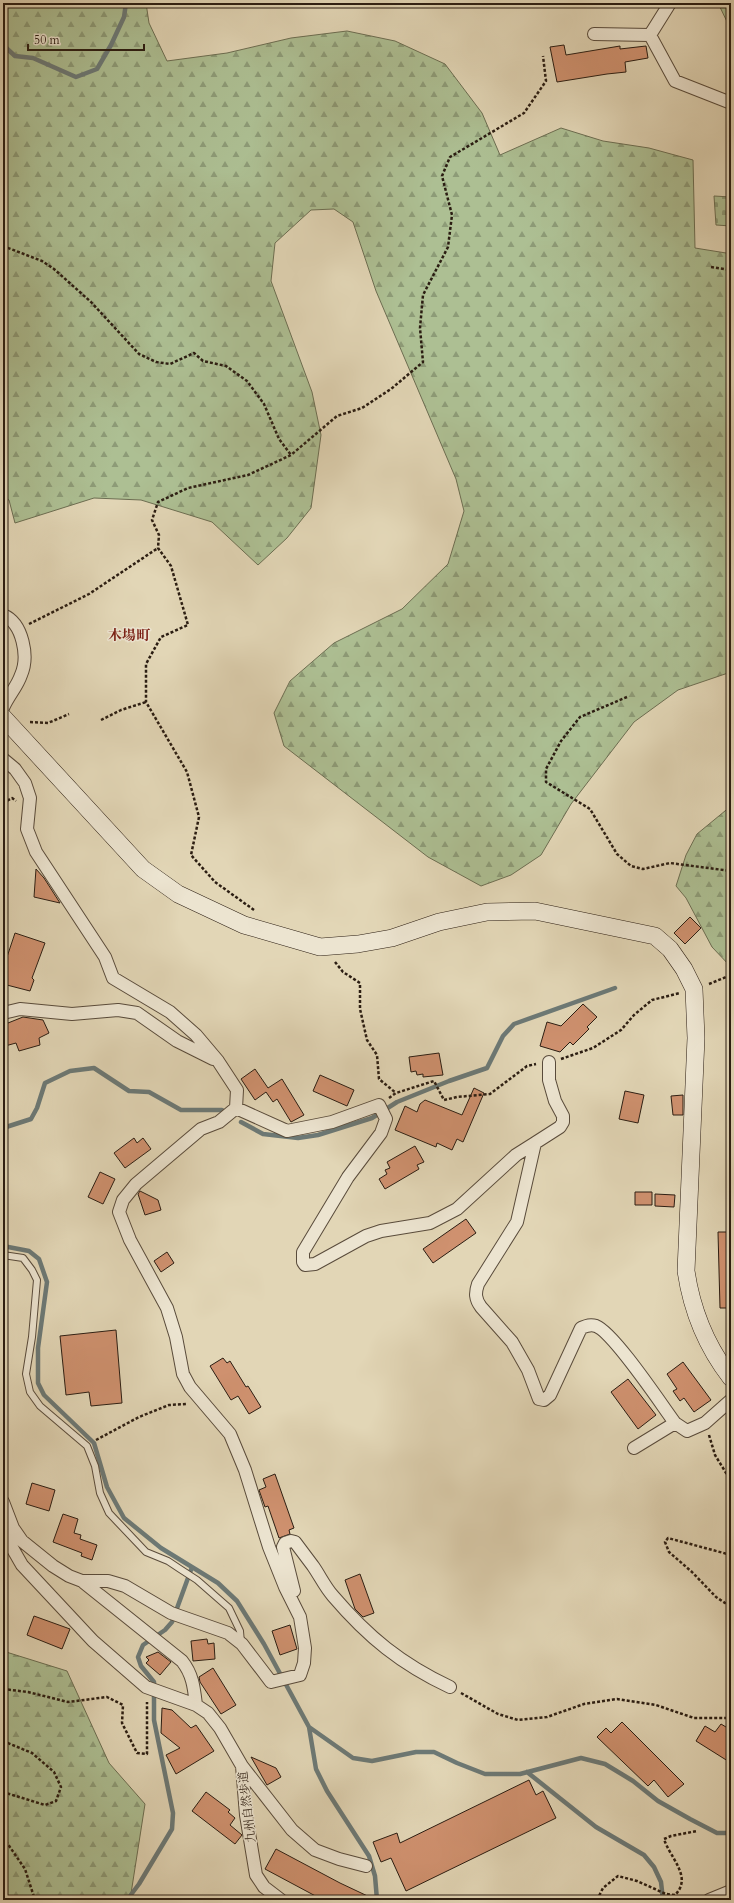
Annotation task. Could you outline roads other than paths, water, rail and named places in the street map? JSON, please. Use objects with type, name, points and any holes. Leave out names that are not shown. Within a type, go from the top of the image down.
[{"type":"street","points":[[650,34],[670,3]]},
{"type":"street","points":[[594,34],[650,34]]},
{"type":"street","points":[[650,34],[675,81],[731,103]]},
{"type":"street","points":[[3,615],[9,617],[18,630],[23,644],[24,658],[21,675],[8,696],[3,708]]},
{"type":"street","points":[[3,717],[144,869],[178,894],[244,925],[320,947],[358,944],[392,938],[439,922],[487,912],[535,911],[655,936],[670,949],[684,969],[694,990],[696,1038],[686,1271],[697,1319],[709,1347],[731,1378]]},
{"type":"street","points":[[3,758],[15,769],[25,783],[30,798],[27,830],[36,852],[105,957],[113,978],[170,1012],[196,1035],[218,1061],[237,1090],[236,1108],[219,1122],[201,1129],[136,1184],[123,1200],[119,1212],[133,1246],[167,1308],[176,1337],[183,1374],[190,1387],[230,1434],[245,1470],[272,1553],[285,1587],[300,1617]]},
{"type":"street","points":[[3,1013],[20,1010],[72,1014],[118,1010],[137,1013],[177,1041],[218,1061]]},
{"type":"street","points":[[236,1108],[287,1131],[332,1122],[379,1106],[386,1119],[381,1132],[348,1178],[303,1252],[303,1262],[305,1265],[315,1264],[350,1244],[381,1231],[430,1223],[446,1215],[463,1204],[516,1155],[560,1127],[563,1122],[561,1110],[555,1101],[550,1085],[549,1062]]},
{"type":"street","points":[[535,1143],[518,1222],[478,1284],[476,1292],[477,1301],[512,1342],[528,1370],[539,1399],[544,1400],[550,1395],[581,1328],[592,1325],[602,1331],[620,1349],[675,1424],[687,1431],[705,1423],[731,1400]]},
{"type":"street","points":[[634,1448],[675,1424]]},
{"type":"street","points":[[3,1502],[13,1528],[22,1541],[53,1566],[69,1576],[82,1581],[182,1661],[189,1671],[196,1705]]},
{"type":"street","name":"九州自然歩道","points":[[3,1532],[22,1565],[93,1641],[147,1687],[196,1705],[208,1713],[220,1728],[242,1766],[246,1815],[256,1875],[264,1887],[281,1900]]},
{"type":"street","points":[[82,1581],[108,1581],[125,1586],[171,1613],[228,1633],[242,1644],[271,1682],[300,1675],[304,1663],[304,1648],[300,1617],[283,1547],[285,1543],[291,1541],[294,1542],[313,1566],[332,1595],[361,1626],[395,1657],[421,1674],[450,1687]]},
{"type":"street","points":[[242,1766],[292,1830],[315,1850],[339,1859],[366,1866]]},
{"type":"street","points":[[709,1900],[731,1891]]},
{"type":"lane","points":[[3,1255],[23,1258],[37,1280],[32,1337],[26,1374],[30,1392],[40,1406],[87,1446],[95,1466],[100,1493],[109,1513],[146,1552],[168,1561],[197,1580],[229,1608],[240,1632],[242,1644]]},
{"type":"waterway","points":[[3,45],[15,56],[33,58],[76,77],[97,69],[111,45],[124,17],[126,3]]},
{"type":"waterway","points":[[241,1122],[263,1134],[298,1138],[318,1135],[372,1118],[397,1102],[449,1081],[487,1068],[503,1036],[514,1024],[615,988]]},
{"type":"waterway","points":[[3,1128],[31,1119],[37,1108],[45,1083],[70,1071],[94,1068],[129,1091],[149,1092],[181,1110],[222,1110]]},
{"type":"waterway","points":[[3,1246],[29,1251],[39,1259],[47,1282],[38,1348],[38,1383],[44,1395],[94,1443],[107,1487],[124,1518],[161,1548],[218,1583],[237,1601],[264,1644],[309,1727],[353,1758],[372,1761],[416,1752],[434,1752],[485,1774],[520,1774],[581,1758],[605,1764],[633,1781],[658,1801],[690,1819],[717,1833],[731,1833]]},
{"type":"waterway","points":[[127,1900],[139,1884],[172,1829],[173,1813],[154,1720],[154,1682],[141,1666],[138,1657],[143,1645],[165,1630],[172,1622],[192,1567]]},
{"type":"waterway","points":[[309,1727],[316,1769],[327,1791],[369,1856],[375,1876],[377,1900]]},
{"type":"waterway","points":[[527,1772],[596,1827],[644,1855],[654,1867],[661,1882],[663,1900]]},
{"type":"district","name":"木場町","points":[[129,635]]}]
